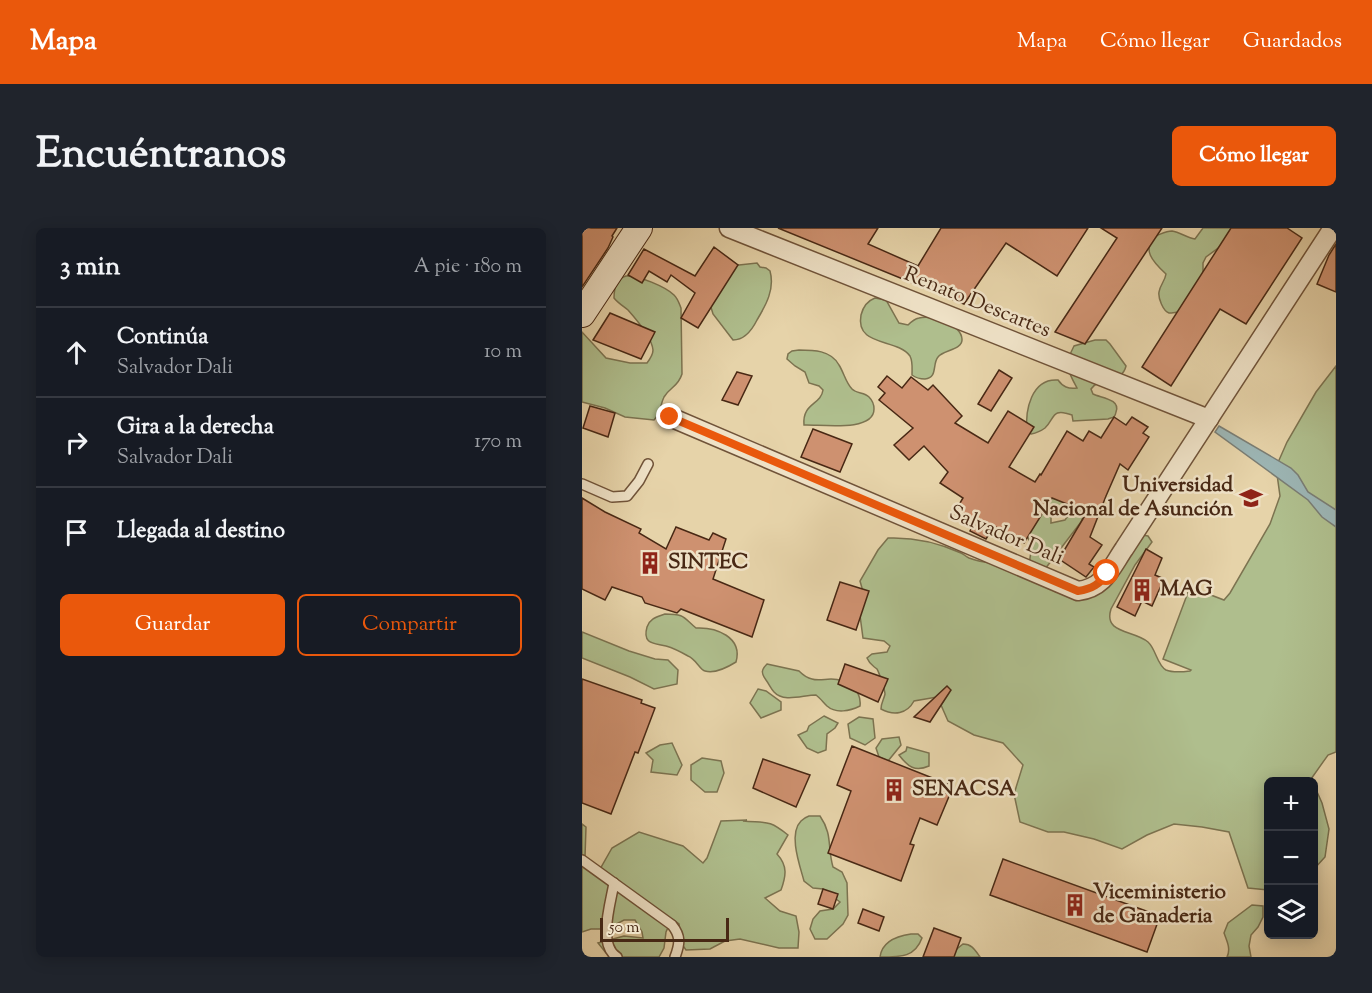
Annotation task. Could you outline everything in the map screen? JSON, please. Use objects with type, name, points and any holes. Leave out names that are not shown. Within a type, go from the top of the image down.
[{"type":"main road","points":[[582,314],[639,228]]},
{"type":"street","name":"Renato Descartes","points":[[729,228],[1209,419]]},
{"type":"street","name":"Salvador Dali","points":[[670,417],[1078,591],[1090,590],[1102,581],[1333,228]]},
{"type":"lane","points":[[582,484],[612,497],[627,496],[639,481],[648,464]]},
{"type":"lane","points":[[582,860],[672,925],[679,938],[675,957]]},
{"type":"lane","points":[[614,883],[606,927],[609,948],[617,957]]},
{"type":"green space","points":[[1203,228],[1235,228],[1225,243],[1206,257],[1203,263],[1203,280],[1179,312],[1169,313],[1160,301],[1160,290],[1166,274],[1150,255],[1152,240],[1170,231],[1195,239]]},
{"type":"green space","points":[[757,263],[760,267],[770,271],[769,297],[750,331],[745,336],[733,340],[713,314],[710,304],[730,266]]},
{"type":"green space","points":[[626,276],[644,279],[665,289],[675,297],[681,308],[682,374],[664,397],[654,420],[625,417],[605,408],[582,402],[582,332],[606,358],[630,363],[647,363],[652,354],[652,345],[643,329],[628,310],[614,298],[616,284]]},
{"type":"green space","points":[[875,298],[886,300],[899,323],[908,325],[924,317],[938,319],[951,325],[960,334],[961,343],[938,357],[932,376],[925,379],[915,377],[912,375],[911,358],[904,350],[878,341],[864,332],[861,315],[864,307]]},
{"type":"green space","points":[[1095,340],[1106,340],[1126,366],[1120,375],[1100,382],[1091,389],[1093,394],[1116,404],[1114,417],[1073,421],[1072,415],[1060,412],[1054,415],[1045,428],[1031,434],[1027,431],[1027,414],[1036,390],[1041,384],[1058,380],[1066,387],[1077,388],[1068,367],[1069,358],[1074,346]]},
{"type":"green space","points":[[792,351],[821,352],[836,360],[852,389],[867,395],[871,400],[874,409],[872,417],[844,426],[804,425],[806,412],[819,399],[823,390],[809,383],[805,372],[787,359],[788,354]]},
{"type":"green space","points":[[1336,366],[1336,752],[1328,755],[1312,777],[1264,777],[1264,890],[1248,888],[1229,832],[1174,824],[1122,849],[1064,832],[1048,832],[1020,822],[1014,794],[1023,765],[1003,743],[974,735],[948,721],[941,705],[944,700],[937,697],[914,701],[908,709],[900,712],[891,713],[881,709],[884,689],[877,669],[870,664],[867,658],[872,654],[887,652],[890,646],[884,641],[863,638],[859,608],[864,595],[860,581],[878,550],[888,538],[907,538],[934,543],[984,562],[1029,565],[1031,551],[1025,530],[1030,501],[1065,496],[1068,502],[1064,508],[1051,516],[1051,523],[1065,520],[1078,504],[1083,509],[1084,515],[1045,569],[1049,588],[1056,592],[1088,595],[1097,573],[1097,566],[1142,535],[1148,536],[1152,542],[1135,565],[1111,609],[1111,623],[1148,642],[1166,670],[1190,671],[1163,659],[1190,587],[1224,600],[1230,593],[1270,524],[1280,496],[1276,467],[1287,442],[1316,392]]},
{"type":"green space","points":[[665,614],[680,616],[696,628],[712,629],[726,635],[736,646],[736,662],[717,671],[709,672],[701,669],[693,659],[683,653],[650,642],[646,637],[648,624],[654,618]]},
{"type":"green space","points":[[582,632],[629,651],[655,659],[668,660],[678,670],[677,684],[654,689],[582,658]]},
{"type":"green space","points":[[767,664],[799,671],[814,680],[831,679],[848,683],[859,695],[860,706],[839,711],[831,709],[816,695],[788,698],[778,695],[763,675],[762,672]]},
{"type":"green space","points":[[758,689],[766,691],[781,702],[781,710],[761,718],[750,703]]},
{"type":"green space","points":[[824,716],[838,723],[827,734],[826,750],[818,753],[807,748],[798,735],[807,731],[809,726]]},
{"type":"green space","points":[[859,717],[873,719],[875,738],[865,745],[850,738],[848,724]]},
{"type":"green space","points":[[899,737],[901,745],[888,761],[879,757],[876,748],[882,739]]},
{"type":"green space","points":[[672,743],[682,765],[677,775],[651,772],[653,760],[646,753],[660,745]]},
{"type":"green space","points":[[907,747],[929,753],[929,766],[916,768],[906,763],[899,755],[906,751]]},
{"type":"green space","points":[[702,758],[721,761],[724,773],[717,792],[705,792],[691,780],[691,765]]},
{"type":"green space","points":[[1318,794],[1329,829],[1325,857],[1318,865]]},
{"type":"green space","points":[[809,816],[820,816],[824,823],[833,867],[842,872],[847,883],[848,915],[843,924],[827,939],[815,939],[810,929],[813,919],[820,911],[833,909],[840,902],[823,889],[813,888],[804,881],[796,850],[795,834],[801,821]]},
{"type":"green space","points":[[747,820],[743,821],[771,824],[788,835],[777,854],[785,871],[781,890],[765,898],[780,911],[796,916],[799,932],[798,948],[779,948],[740,939],[725,941],[710,949],[686,950],[681,943],[679,924],[672,919],[666,932],[664,948],[659,957],[613,957],[606,953],[598,943],[624,936],[643,938],[635,920],[624,920],[607,929],[591,929],[582,932],[582,824],[586,827],[585,857],[600,869],[612,848],[639,832],[683,846],[703,863],[721,821]]},
{"type":"green space","points":[[1252,905],[1263,906],[1263,917],[1251,935],[1249,946],[1251,957],[1227,957],[1229,948],[1224,933],[1228,923]]},
{"type":"green space","points":[[911,934],[918,934],[922,938],[916,949],[907,955],[880,957],[887,943]]},
{"type":"green space","points":[[963,944],[971,946],[980,957],[947,957]]},
{"type":"water","points":[[1219,426],[1291,468],[1308,492],[1336,510],[1336,527],[1322,517],[1308,500],[1215,432]]},
{"type":"building","points":[[582,228],[617,228],[608,248],[582,287]]},
{"type":"building","points":[[778,228],[878,228],[868,244],[918,266],[941,228],[1088,228],[1057,276],[1006,243],[964,304]]},
{"type":"building","points":[[1101,228],[1162,228],[1085,344],[1055,332],[1117,238]]},
{"type":"building","points":[[1231,228],[1287,228],[1302,238],[1246,324],[1220,309],[1171,386],[1142,367]]},
{"type":"building","points":[[1336,244],[1336,292],[1317,284]]},
{"type":"building","points":[[714,247],[738,265],[698,328],[681,318],[695,293],[671,275],[667,282],[649,271],[642,283],[628,275],[644,249],[695,276]]},
{"type":"building","points":[[610,313],[655,332],[641,359],[593,340]]},
{"type":"building","points":[[999,370],[1012,378],[991,411],[978,404]]},
{"type":"building","points":[[737,372],[752,376],[738,405],[722,400]]},
{"type":"building","points":[[887,376],[902,388],[911,377],[928,390],[933,385],[962,416],[955,423],[988,443],[1008,411],[1034,427],[1009,467],[1035,482],[1067,431],[1083,441],[1089,431],[1101,438],[1114,417],[1126,425],[1132,417],[1148,427],[1143,433],[1149,437],[1128,470],[1120,464],[1106,496],[1090,537],[1102,545],[1089,564],[1094,567],[1086,577],[1059,559],[1087,512],[1052,498],[1024,543],[994,526],[986,539],[970,531],[973,525],[954,513],[963,498],[940,483],[948,472],[924,446],[909,460],[894,445],[913,428],[879,400],[885,393],[878,387]]},
{"type":"building","points":[[590,406],[615,413],[608,437],[583,428]]},
{"type":"building","points":[[813,429],[852,444],[840,472],[801,457]]},
{"type":"building","name":"SINTEC","points":[[582,498],[641,529],[639,533],[666,549],[676,527],[709,540],[713,533],[726,539],[713,579],[764,600],[752,637],[681,609],[677,613],[645,603],[642,597],[612,587],[605,600],[582,589]]},
{"type":"building","name":"MAG","points":[[1146,549],[1162,558],[1155,575],[1164,579],[1152,606],[1142,601],[1135,616],[1117,607]]},
{"type":"building","points":[[840,582],[869,591],[856,630],[827,620]]},
{"type":"building","points":[[845,664],[888,679],[878,702],[838,684]]},
{"type":"building","points":[[582,679],[642,700],[641,703],[655,708],[611,814],[582,803]]},
{"type":"building","points":[[947,686],[951,690],[930,722],[914,717]]},
{"type":"building","points":[[852,746],[950,785],[946,793],[950,794],[937,825],[920,818],[910,844],[914,845],[901,881],[828,853],[851,791],[837,785]]},
{"type":"building","points":[[763,759],[810,775],[796,807],[753,788]]},
{"type":"building","name":"Viceministerio de Ganaderia","points":[[1003,859],[1160,916],[1147,952],[990,895]]},
{"type":"building","points":[[823,889],[838,894],[833,909],[818,904]]},
{"type":"building","points":[[863,909],[884,917],[879,931],[858,923]]},
{"type":"building","points":[[934,928],[961,938],[954,957],[923,957]]},
{"type":"place","name":"Universidad Nacional de Asunción","points":[[1251,498]]},
{"type":"place","name":"SINTEC","points":[[650,563]]},
{"type":"place","name":"MAG","points":[[1142,590]]},
{"type":"place","name":"SENACSA","points":[[894,790]]},
{"type":"place","name":"Viceministerio de Ganaderia","points":[[1075,905]]},
{"type":"route","points":[[670,417],[1078,591],[1090,590],[1102,581],[1107,573]]}]
